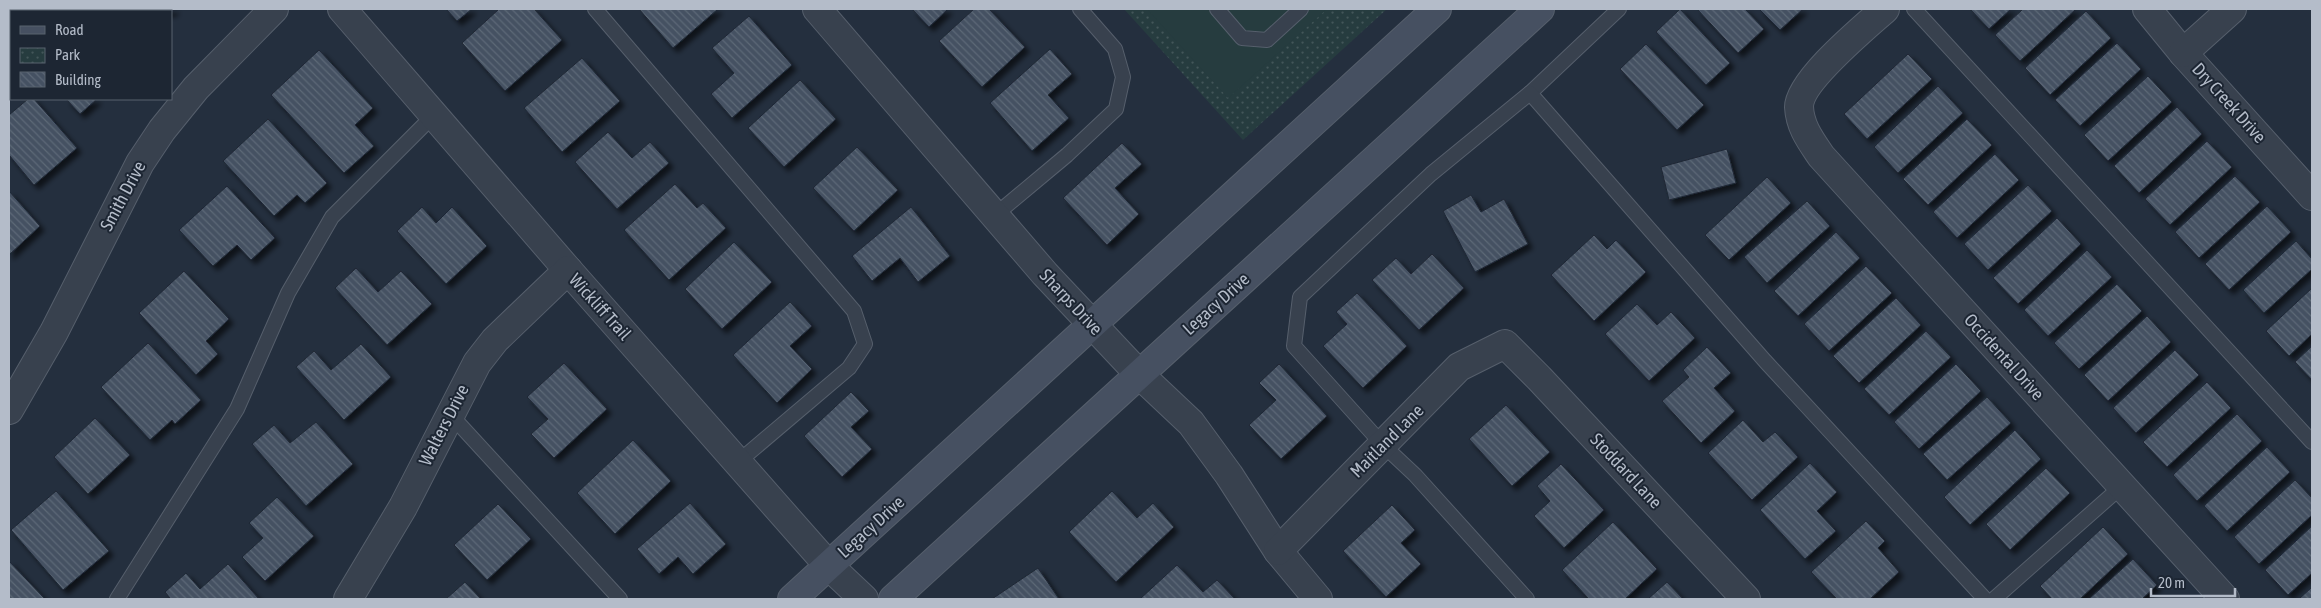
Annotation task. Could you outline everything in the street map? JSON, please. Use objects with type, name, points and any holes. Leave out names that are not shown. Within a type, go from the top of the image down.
[{"type":"main road","name":"Legacy Drive","points":[[792,599],[1437,9]]},
{"type":"main road","name":"Legacy Drive","points":[[893,599],[1540,9]]},
{"type":"street","name":"Smith Drive","points":[[9,410],[54,332],[140,163],[162,130],[196,88],[274,9]]},
{"type":"street","name":"Wickliff Trail","points":[[342,9],[568,270],[829,566],[864,599]]},
{"type":"street","name":"Sharps Drive","points":[[816,9],[1045,274],[1140,374],[1191,423],[1229,475],[1278,551],[1318,599]]},
{"type":"street","name":"Occidental Drive","points":[[1885,9],[1827,62],[1810,83],[1799,106],[1804,131],[1821,156],[2225,599]]},
{"type":"street","name":"Dry Creek Drive","points":[[2148,9],[2183,53],[2312,196]]},
{"type":"street","points":[[2183,53],[2232,9]]},
{"type":"street","name":"Walters Drive","points":[[348,599],[402,507],[477,363],[495,340],[568,270]]},
{"type":"street","name":"Maitland Lane","points":[[1278,551],[1459,367],[1505,344]]},
{"type":"street","name":"Stoddard Lane","points":[[1505,344],[1746,599]]},
{"type":"lane","points":[[596,9],[854,311],[865,344],[849,368],[738,462]]},
{"type":"lane","points":[[994,216],[1067,155],[1116,109],[1123,77],[1115,49],[1080,9]]},
{"type":"lane","points":[[1216,9],[1242,38],[1267,40],[1302,9]]},
{"type":"lane","points":[[1527,599],[1415,475],[1383,445],[1294,346],[1300,297],[1432,174],[1530,93],[1619,9]]},
{"type":"lane","points":[[1914,9],[2312,442]]},
{"type":"lane","points":[[1530,93],[1765,361],[1985,599]]},
{"type":"lane","points":[[117,599],[237,409],[288,293],[332,217],[434,115]]},
{"type":"lane","points":[[450,413],[620,599]]},
{"type":"lane","points":[[1994,599],[2122,486]]},
{"type":"green space","points":[[1124,9],[1387,9],[1243,140]]},
{"type":"green space","points":[[1147,9],[1327,9],[1228,98]]},
{"type":"building","points":[[92,9],[175,9],[172,11]]},
{"type":"building","points":[[446,9],[472,9],[457,21]]},
{"type":"building","points":[[499,9],[534,9],[562,40],[505,91],[462,43]]},
{"type":"building","points":[[639,9],[718,9],[673,48]]},
{"type":"building","points":[[912,9],[948,9],[929,27]]},
{"type":"building","points":[[974,9],[989,9],[1025,47],[982,87],[939,41]]},
{"type":"building","points":[[1680,9],[1730,63],[1706,85],[1656,32]]},
{"type":"building","points":[[1697,9],[1745,9],[1764,29],[1738,53]]},
{"type":"building","points":[[1759,9],[1803,9],[1780,30]]},
{"type":"building","points":[[1970,9],[2011,9],[1989,29]]},
{"type":"building","points":[[2023,9],[2076,9],[2020,61],[1995,35]]},
{"type":"building","points":[[2086,11],[2111,38],[2050,95],[2025,68]]},
{"type":"building","points":[[749,16],[792,65],[732,118],[711,94],[734,73],[712,48]]},
{"type":"building","points":[[2117,43],[2141,69],[2080,126],[2055,100]]},
{"type":"building","points":[[1646,44],[1704,105],[1677,130],[1620,69]]},
{"type":"building","points":[[1050,49],[1072,74],[1048,95],[1069,118],[1032,151],[990,103]]},
{"type":"building","points":[[319,50],[373,108],[355,125],[374,146],[344,173],[271,95]]},
{"type":"building","points":[[1908,54],[1932,79],[1867,139],[1844,114]]},
{"type":"building","points":[[582,58],[620,101],[562,152],[524,108]]},
{"type":"building","points":[[2148,76],[2172,102],[2108,161],[2084,135]]},
{"type":"building","points":[[800,80],[836,119],[784,167],[748,128]]},
{"type":"building","points":[[1938,86],[1963,113],[1898,173],[1874,147]]},
{"type":"building","points":[[27,100],[35,100],[77,148],[34,185],[9,155],[9,115]]},
{"type":"building","points":[[67,100],[96,100],[80,114]]},
{"type":"building","points":[[2177,107],[2202,134],[2139,193],[2114,166]]},
{"type":"building","points":[[268,119],[327,183],[305,203],[297,195],[274,216],[223,161]]},
{"type":"building","points":[[1967,119],[1992,145],[1928,205],[1903,179]]},
{"type":"building","points":[[608,132],[632,158],[650,142],[669,163],[617,209],[575,162]]},
{"type":"building","points":[[2207,141],[2232,167],[2170,225],[2145,199]]},
{"type":"building","points":[[1122,143],[1142,164],[1115,188],[1139,214],[1107,245],[1063,198]]},
{"type":"building","points":[[857,147],[898,190],[854,231],[813,188]]},
{"type":"building","points":[[1727,149],[1736,183],[1669,200],[1661,167]]},
{"type":"building","points":[[1995,154],[2019,180],[1957,238],[1933,212]]},
{"type":"building","points":[[2235,176],[2260,202],[2199,258],[2175,232]]},
{"type":"building","points":[[1767,177],[1791,203],[1729,260],[1705,235]]},
{"type":"building","points":[[675,184],[697,208],[703,203],[726,228],[669,280],[624,230]]},
{"type":"building","points":[[2028,185],[2052,211],[1988,270],[1964,244]]},
{"type":"building","points":[[227,186],[275,238],[251,260],[237,245],[213,266],[179,230]]},
{"type":"building","points":[[9,191],[40,226],[9,255]]},
{"type":"building","points":[[1471,195],[1481,212],[1504,199],[1528,244],[1475,272],[1443,211]]},
{"type":"building","points":[[1807,201],[1830,226],[1767,283],[1744,257]]},
{"type":"building","points":[[2267,206],[2291,232],[2229,290],[2205,264]]},
{"type":"building","points":[[422,207],[436,223],[452,207],[487,246],[446,284],[397,231]]},
{"type":"building","points":[[911,207],[950,256],[918,282],[900,258],[872,281],[852,256]]},
{"type":"building","points":[[2057,218],[2081,244],[2018,304],[1993,278]]},
{"type":"building","points":[[1836,232],[1860,258],[1798,316],[1774,291]]},
{"type":"building","points":[[1594,235],[1607,249],[1616,240],[1646,272],[1594,321],[1551,275]]},
{"type":"building","points":[[2296,241],[2312,259],[2312,269],[2264,313],[2243,290]]},
{"type":"building","points":[[734,242],[772,282],[722,329],[685,289]]},
{"type":"building","points":[[2087,250],[2112,277],[2048,336],[2024,310]]},
{"type":"building","points":[[1432,254],[1464,288],[1419,330],[1372,280],[1396,258],[1411,274]]},
{"type":"building","points":[[1866,266],[1892,293],[1829,351],[1804,324]]},
{"type":"building","points":[[356,268],[378,292],[401,271],[432,304],[387,345],[335,288]]},
{"type":"building","points":[[184,271],[229,319],[206,341],[218,354],[196,375],[139,313]]},
{"type":"building","points":[[2117,284],[2142,311],[2079,369],[2054,343]]},
{"type":"building","points":[[2312,288],[2312,334],[2289,356],[2266,331]]},
{"type":"building","points":[[1357,293],[1407,346],[1363,388],[1323,346],[1347,324],[1336,312]]},
{"type":"building","points":[[1896,298],[1921,325],[1859,383],[1833,356]]},
{"type":"building","points":[[790,302],[812,326],[790,346],[812,369],[777,403],[733,355]]},
{"type":"building","points":[[1637,304],[1657,325],[1671,312],[1695,338],[1649,381],[1605,334]]},
{"type":"building","points":[[2147,316],[2171,342],[2108,401],[2084,375]]},
{"type":"building","points":[[1926,331],[1951,357],[1889,415],[1864,389]]},
{"type":"building","points":[[148,343],[201,400],[175,424],[172,420],[150,440],[101,387]]},
{"type":"building","points":[[361,344],[391,377],[344,420],[296,367],[314,351],[331,370]]},
{"type":"building","points":[[2312,346],[2312,380],[2295,362]]},
{"type":"building","points":[[1707,347],[1731,373],[1714,388],[1735,411],[1701,443],[1662,401],[1689,377],[1683,370]]},
{"type":"building","points":[[2175,350],[2199,375],[2136,433],[2113,408]]},
{"type":"building","points":[[564,363],[607,409],[554,458],[531,434],[548,419],[527,397]]},
{"type":"building","points":[[1279,364],[1327,416],[1281,459],[1249,425],[1276,400],[1259,383]]},
{"type":"building","points":[[1956,364],[1981,391],[1919,449],[1894,422]]},
{"type":"building","points":[[2207,382],[2231,408],[2167,467],[2143,442]]},
{"type":"building","points":[[851,392],[869,411],[851,427],[872,449],[842,477],[804,436]]},
{"type":"building","points":[[1987,397],[2011,423],[1947,480],[1923,454]]},
{"type":"building","points":[[1506,405],[1550,452],[1512,486],[1469,439]]},
{"type":"building","points":[[2237,414],[2262,441],[2197,501],[2173,475]]},
{"type":"building","points":[[95,418],[130,455],[88,494],[54,457]]},
{"type":"building","points":[[1743,420],[1763,442],[1775,432],[1798,457],[1752,500],[1708,453]]},
{"type":"building","points":[[316,422],[353,464],[306,506],[252,444],[274,425],[290,443]]},
{"type":"building","points":[[2015,430],[2041,459],[1970,525],[1944,497]]},
{"type":"building","points":[[633,440],[671,481],[615,534],[577,493]]},
{"type":"building","points":[[2267,447],[2290,472],[2227,531],[2204,506]]},
{"type":"building","points":[[1810,463],[1837,492],[1817,511],[1836,531],[1805,559],[1760,510]]},
{"type":"building","points":[[1561,464],[1604,510],[1564,548],[1534,516],[1550,501],[1537,486]]},
{"type":"building","points":[[2046,468],[2070,493],[2010,550],[1986,524]]},
{"type":"building","points":[[2295,480],[2312,498],[2312,515],[2259,564],[2234,537]]},
{"type":"building","points":[[56,491],[109,551],[63,590],[11,530]]},
{"type":"building","points":[[1112,491],[1137,518],[1153,503],[1174,527],[1116,582],[1069,532]]},
{"type":"building","points":[[277,497],[314,536],[265,581],[242,557],[263,538],[249,523]]},
{"type":"building","points":[[690,503],[726,544],[693,574],[678,557],[659,574],[637,549]]},
{"type":"building","points":[[498,504],[531,539],[487,580],[454,545]]},
{"type":"building","points":[[1392,505],[1415,530],[1401,543],[1421,564],[1386,597],[1343,551]]},
{"type":"building","points":[[1866,521],[1885,541],[1878,548],[1899,572],[1870,599],[1837,599],[1811,572]]},
{"type":"building","points":[[1613,522],[1657,569],[1625,599],[1589,599],[1562,570]]},
{"type":"building","points":[[2312,526],[2312,573],[2288,595],[2265,570]]},
{"type":"building","points":[[2103,527],[2128,554],[2080,599],[2052,599],[2040,586]]},
{"type":"building","points":[[2133,559],[2157,585],[2142,599],[2089,599]]},
{"type":"building","points":[[9,561],[45,599],[9,599]]},
{"type":"building","points":[[228,564],[259,599],[171,599],[165,592],[186,573],[200,589]]},
{"type":"building","points":[[1177,565],[1203,592],[1217,580],[1235,599],[1140,599]]},
{"type":"building","points":[[1038,568],[1059,599],[992,599]]},
{"type":"building","points":[[465,582],[481,599],[446,599]]},
{"type":"building","points":[[1667,582],[1683,599],[1648,599]]},
{"type":"building","points":[[2312,587],[2312,599],[2299,599]]}]
